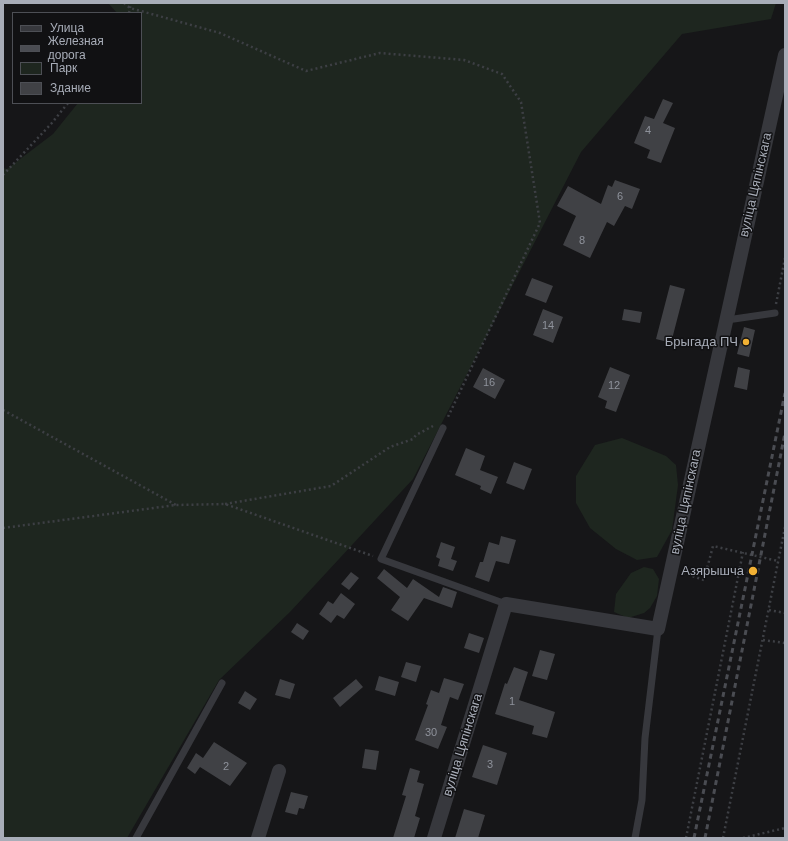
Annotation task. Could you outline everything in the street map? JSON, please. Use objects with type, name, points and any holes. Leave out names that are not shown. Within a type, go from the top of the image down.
[{"type":"street","name":"вуліца Цяпінскага","points":[[658,629],[785,55]]},
{"type":"street","name":"вуліца Цяпінскага","points":[[434,838],[506,604]]},
{"type":"street","points":[[506,604],[658,629]]},
{"type":"street","points":[[258,838],[279,771]]},
{"type":"lane","points":[[727,320],[775,313]]},
{"type":"lane","points":[[443,428],[381,559],[506,604]]},
{"type":"lane","points":[[636,838],[642,800],[645,738],[658,629]]},
{"type":"lane","points":[[136,838],[222,683]]},
{"type":"path","points":[[3,528],[176,505],[225,504],[331,486],[390,447],[413,440],[416,435],[431,426],[443,428],[540,223],[521,102],[502,74],[464,60],[380,53],[306,70],[220,33],[130,8],[124,3]]},
{"type":"path","points":[[129,12],[131,3]]},
{"type":"path","points":[[3,175],[51,124],[67,104]]},
{"type":"path","points":[[775,313],[785,258]]},
{"type":"path","points":[[3,410],[176,505]]},
{"type":"path","points":[[225,504],[381,559]]},
{"type":"path","points":[[723,838],[785,527]]},
{"type":"path","points":[[671,569],[704,580],[713,546],[778,561]]},
{"type":"path","points":[[686,838],[743,552]]},
{"type":"path","points":[[769,610],[785,613]]},
{"type":"path","points":[[763,640],[785,643]]},
{"type":"path","points":[[743,838],[785,828]]},
{"type":"green space","points":[[108,3],[776,3],[771,19],[682,34],[581,152],[413,479],[290,612],[219,680],[127,838],[3,838],[3,168],[7,169],[53,134],[77,104],[142,104],[142,12],[116,12]]},
{"type":"green space","points":[[622,438],[666,456],[676,465],[678,485],[672,530],[657,557],[637,560],[616,549],[590,528],[576,503],[576,476],[595,445]]},
{"type":"green space","points":[[644,567],[653,569],[659,579],[657,596],[650,608],[644,613],[628,618],[614,612],[616,594],[631,573]]},
{"type":"building","points":[[663,99],[673,103],[663,123],[675,128],[661,163],[647,158],[650,150],[634,143],[645,116],[654,119]]},
{"type":"building","points":[[615,180],[640,189],[632,209],[625,206],[614,226],[607,222],[590,258],[563,245],[576,216],[557,206],[568,186],[601,204],[608,185],[612,187]]},
{"type":"building","points":[[532,278],[553,286],[546,303],[525,295]]},
{"type":"building","points":[[670,285],[685,289],[671,343],[656,339]]},
{"type":"building","points":[[543,309],[563,317],[553,343],[533,335]]},
{"type":"building","points":[[624,309],[642,312],[640,323],[622,320]]},
{"type":"building","name":"Брыгада ПЧ","points":[[744,327],[755,330],[749,357],[737,354]]},
{"type":"building","points":[[610,367],[630,375],[616,412],[605,408],[607,401],[598,397]]},
{"type":"building","points":[[738,367],[750,370],[747,390],[734,387]]},
{"type":"building","points":[[483,368],[505,380],[495,399],[473,387]]},
{"type":"building","points":[[466,448],[485,456],[480,470],[498,477],[491,494],[480,489],[481,486],[455,475]]},
{"type":"building","points":[[514,462],[532,469],[524,490],[506,483]]},
{"type":"building","points":[[501,536],[516,540],[509,564],[496,561],[489,582],[475,577],[480,562],[483,562],[489,542],[499,545]]},
{"type":"building","points":[[441,542],[455,547],[451,559],[457,561],[453,571],[438,566],[440,559],[436,557]]},
{"type":"building","points":[[384,569],[407,588],[413,579],[439,597],[443,587],[457,592],[452,608],[424,598],[408,621],[391,610],[400,597],[377,578]]},
{"type":"building","points":[[351,572],[359,578],[349,590],[341,584]]},
{"type":"building","points":[[341,593],[355,604],[344,619],[337,615],[331,623],[319,614],[328,601],[333,604]]},
{"type":"building","points":[[297,623],[309,631],[303,640],[291,632]]},
{"type":"building","points":[[469,633],[484,638],[479,653],[464,648]]},
{"type":"building","points":[[540,650],[555,654],[547,680],[532,676]]},
{"type":"building","points":[[406,662],[421,666],[416,682],[401,677]]},
{"type":"building","points":[[514,667],[528,672],[519,700],[555,712],[547,738],[532,734],[534,726],[495,714],[505,683],[507,684]]},
{"type":"building","points":[[379,676],[399,682],[395,696],[375,690]]},
{"type":"building","points":[[444,678],[464,684],[458,700],[450,697],[441,725],[447,727],[438,749],[415,740],[428,705],[426,704],[431,690],[439,693]]},
{"type":"building","points":[[280,679],[295,684],[290,699],[275,695]]},
{"type":"building","points":[[356,679],[363,687],[340,707],[333,698]]},
{"type":"building","points":[[245,691],[257,699],[250,710],[238,703]]},
{"type":"building","points":[[214,742],[247,763],[230,786],[200,767],[195,774],[187,768],[196,753],[203,758]]},
{"type":"building","points":[[483,745],[507,753],[497,785],[472,777]]},
{"type":"building","points":[[365,749],[379,751],[376,770],[362,768]]},
{"type":"building","points":[[410,768],[420,771],[417,782],[424,784],[415,816],[420,818],[414,838],[393,838],[406,796],[402,795]]},
{"type":"building","points":[[291,792],[308,796],[304,809],[299,808],[297,815],[285,812]]},
{"type":"building","points":[[464,809],[485,815],[478,838],[455,838]]},
{"type":"railway","points":[[694,838],[785,393]]},
{"type":"railway","points":[[705,838],[785,433]]},
{"type":"place","name":"Брыгада ПЧ","points":[[746,342]]},
{"type":"place","name":"Азярышча","points":[[753,571]]}]
